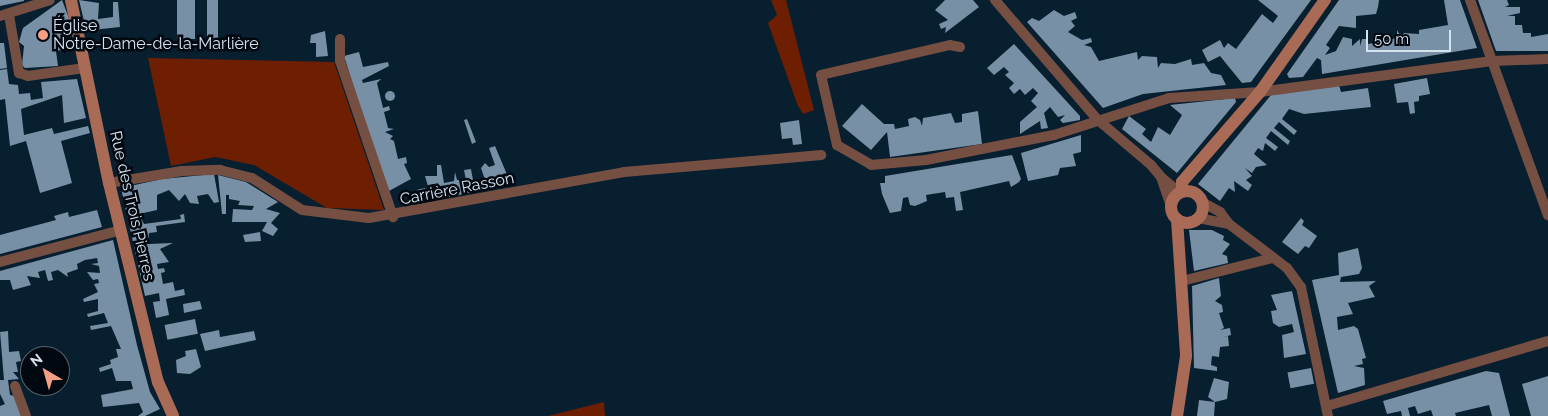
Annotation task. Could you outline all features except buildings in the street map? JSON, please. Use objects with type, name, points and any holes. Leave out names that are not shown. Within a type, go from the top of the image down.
[{"type":"main road","name":"Rue des Trois Pierres","points":[[71,0],[109,183],[158,382],[173,416]]},
{"type":"main road","points":[[1188,220],[1171,206],[1185,192],[1198,167],[1260,92],[1325,0]]},
{"type":"main road","points":[[1177,416],[1186,356],[1180,238],[1188,220],[1202,202],[1185,192]]},
{"type":"street","points":[[50,0],[4,16],[19,73],[28,76],[84,68]]},
{"type":"street","points":[[995,0],[1098,120],[1160,177],[1185,192]]},
{"type":"street","points":[[1470,0],[1548,215]]},
{"type":"street","points":[[340,39],[340,61],[392,216]]},
{"type":"street","points":[[960,47],[950,45],[821,75],[837,145],[871,165],[926,160],[1014,145],[1169,98],[1260,92],[1492,61],[1548,59]]},
{"type":"street","name":"Carrière Rasson","points":[[109,183],[189,170],[220,170],[252,178],[302,210],[341,216],[392,216],[624,172],[821,155]]},
{"type":"street","points":[[1160,177],[1171,206]]},
{"type":"street","points":[[1202,202],[1220,212],[1229,224],[1287,268],[1301,287],[1328,411],[1548,341]]},
{"type":"street","points":[[1188,220],[1229,224]]},
{"type":"street","points":[[0,262],[121,230]]},
{"type":"street","points":[[1182,281],[1272,258]]},
{"type":"street","points":[[15,386],[26,416]]},
{"type":"shaded area","points":[[771,0],[786,0],[814,110],[803,114],[798,106],[768,23],[777,15]]},
{"type":"shaded area","points":[[148,58],[334,62],[384,210],[327,208],[254,165],[215,157],[171,166]]},
{"type":"shaded area","points":[[604,402],[605,416],[548,416]]},
{"type":"place","name":"Église Notre-Dame-de-la-Marlière","points":[[43,35]]}]
